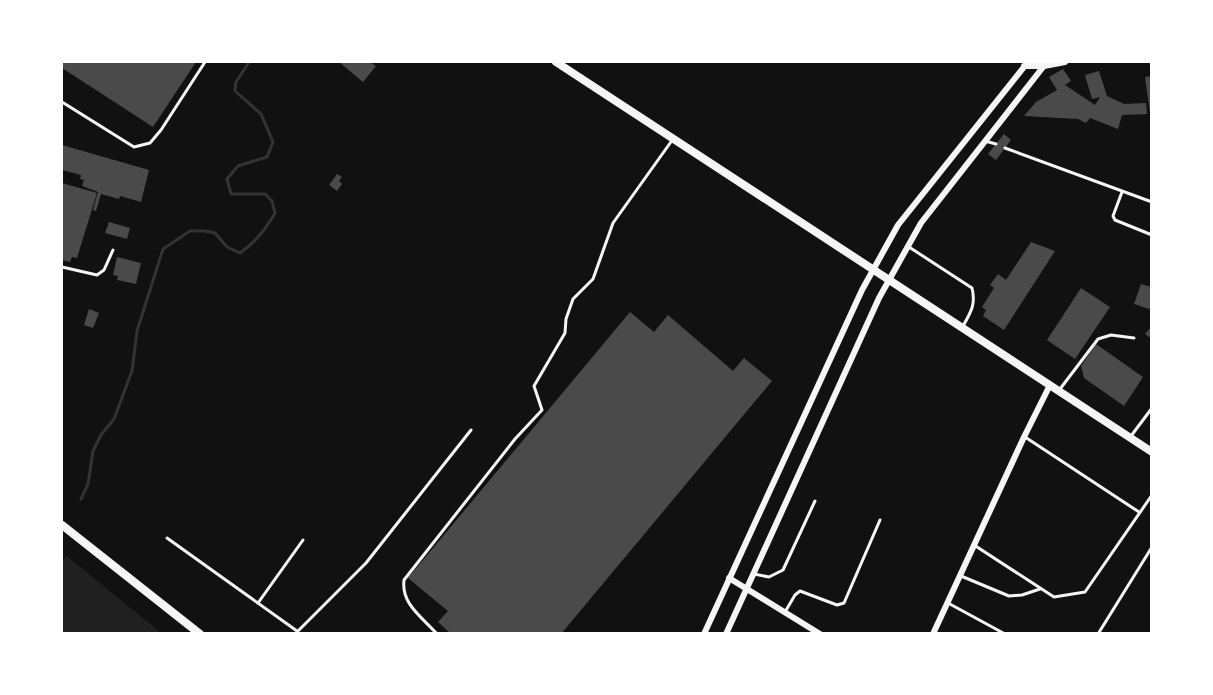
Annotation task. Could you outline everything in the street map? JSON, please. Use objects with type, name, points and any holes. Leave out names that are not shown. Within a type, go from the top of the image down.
[{"type":"street","points":[[556,62],[1152,452]]},
{"type":"street","points":[[704,633],[873,270],[898,225],[1026,64],[1065,62]]},
{"type":"street","points":[[726,633],[889,280],[907,246],[921,223],[984,140],[1046,64]]},
{"type":"street","points":[[933,633],[1050,385]]},
{"type":"street","points":[[62,525],[200,633]]},
{"type":"street","points":[[729,578],[820,633]]},
{"type":"lane","points":[[62,102],[134,147],[150,143],[205,62]]},
{"type":"lane","points":[[437,633],[408,603],[403,591],[404,580],[515,439],[542,410],[534,386],[565,333],[566,320],[573,299],[593,279],[613,223],[674,138]]},
{"type":"lane","points":[[984,140],[996,144]]},
{"type":"lane","points":[[1005,148],[1152,202]]},
{"type":"lane","points":[[1122,192],[1113,216],[1115,220],[1152,235]]},
{"type":"lane","points":[[907,246],[972,288],[975,298],[974,307],[963,328]]},
{"type":"lane","points":[[62,267],[97,275],[104,270],[113,250]]},
{"type":"lane","points":[[1058,390],[1098,339],[1112,335],[1134,338]]},
{"type":"lane","points":[[1130,438],[1152,408]]},
{"type":"lane","points":[[166,538],[296,632],[366,563],[471,430]]},
{"type":"lane","points":[[1024,437],[1139,512]]},
{"type":"lane","points":[[974,545],[1054,597],[1085,592],[1152,495]]},
{"type":"lane","points":[[754,574],[769,578],[783,570],[815,501]]},
{"type":"lane","points":[[785,612],[800,591],[837,605],[844,603],[880,520]]},
{"type":"lane","points":[[258,603],[303,540]]},
{"type":"lane","points":[[1098,633],[1152,547]]},
{"type":"lane","points":[[960,575],[1009,596],[1022,595],[1041,589]]},
{"type":"lane","points":[[947,603],[1005,633]]},
{"type":"shaded area","points":[[67,556],[161,633],[62,633],[62,561]]},
{"type":"building","points":[[62,62],[196,62],[153,127],[62,68]]},
{"type":"building","points":[[339,62],[370,62],[376,66],[363,82]]},
{"type":"building","points":[[1063,69],[1071,81],[1065,85],[1095,105],[1100,97],[1092,99],[1085,75],[1099,71],[1107,96],[1124,104],[1146,103],[1147,114],[1122,115],[1118,129],[1090,118],[1086,123],[1078,119],[1024,116],[1036,102],[1057,90],[1049,77]]},
{"type":"building","points":[[1152,76],[1152,113],[1150,113],[1145,77]]},
{"type":"building","points":[[1004,134],[1011,140],[996,160],[988,154]]},
{"type":"building","points":[[62,145],[149,170],[141,202],[101,194],[96,211],[93,210],[98,192],[82,186],[84,180],[80,179],[81,175],[62,170]]},
{"type":"building","points":[[337,174],[342,177],[339,181],[342,184],[337,191],[329,185]]},
{"type":"building","points":[[62,183],[97,193],[77,258],[72,257],[70,262],[62,260]]},
{"type":"building","points":[[109,222],[130,228],[127,239],[105,233]]},
{"type":"building","points":[[1031,242],[1055,251],[1004,330],[983,316],[986,310],[982,307],[994,288],[990,285],[998,274],[1006,280]]},
{"type":"building","points":[[117,257],[141,263],[136,284],[117,280],[118,276],[113,275]]},
{"type":"building","points":[[1141,284],[1152,287],[1152,310],[1134,304]]},
{"type":"building","points":[[1081,288],[1110,307],[1075,359],[1047,340]]},
{"type":"building","points":[[89,309],[99,313],[93,328],[84,325]]},
{"type":"building","points":[[630,312],[654,332],[668,315],[733,371],[744,358],[772,381],[561,634],[451,634],[438,622],[448,611],[408,578]]},
{"type":"building","points":[[1152,326],[1152,339],[1145,334]]},
{"type":"building","points":[[1096,344],[1143,377],[1124,406],[1084,378],[1081,366]]},
{"type":"waterway","points":[[81,499],[88,484],[93,451],[101,435],[114,419],[132,371],[137,331],[163,249],[190,231],[205,231],[215,233],[227,247],[240,253],[260,235],[275,213],[272,201],[265,194],[231,194],[227,179],[238,166],[267,157],[273,142],[261,114],[235,91],[236,82],[249,62]]}]
